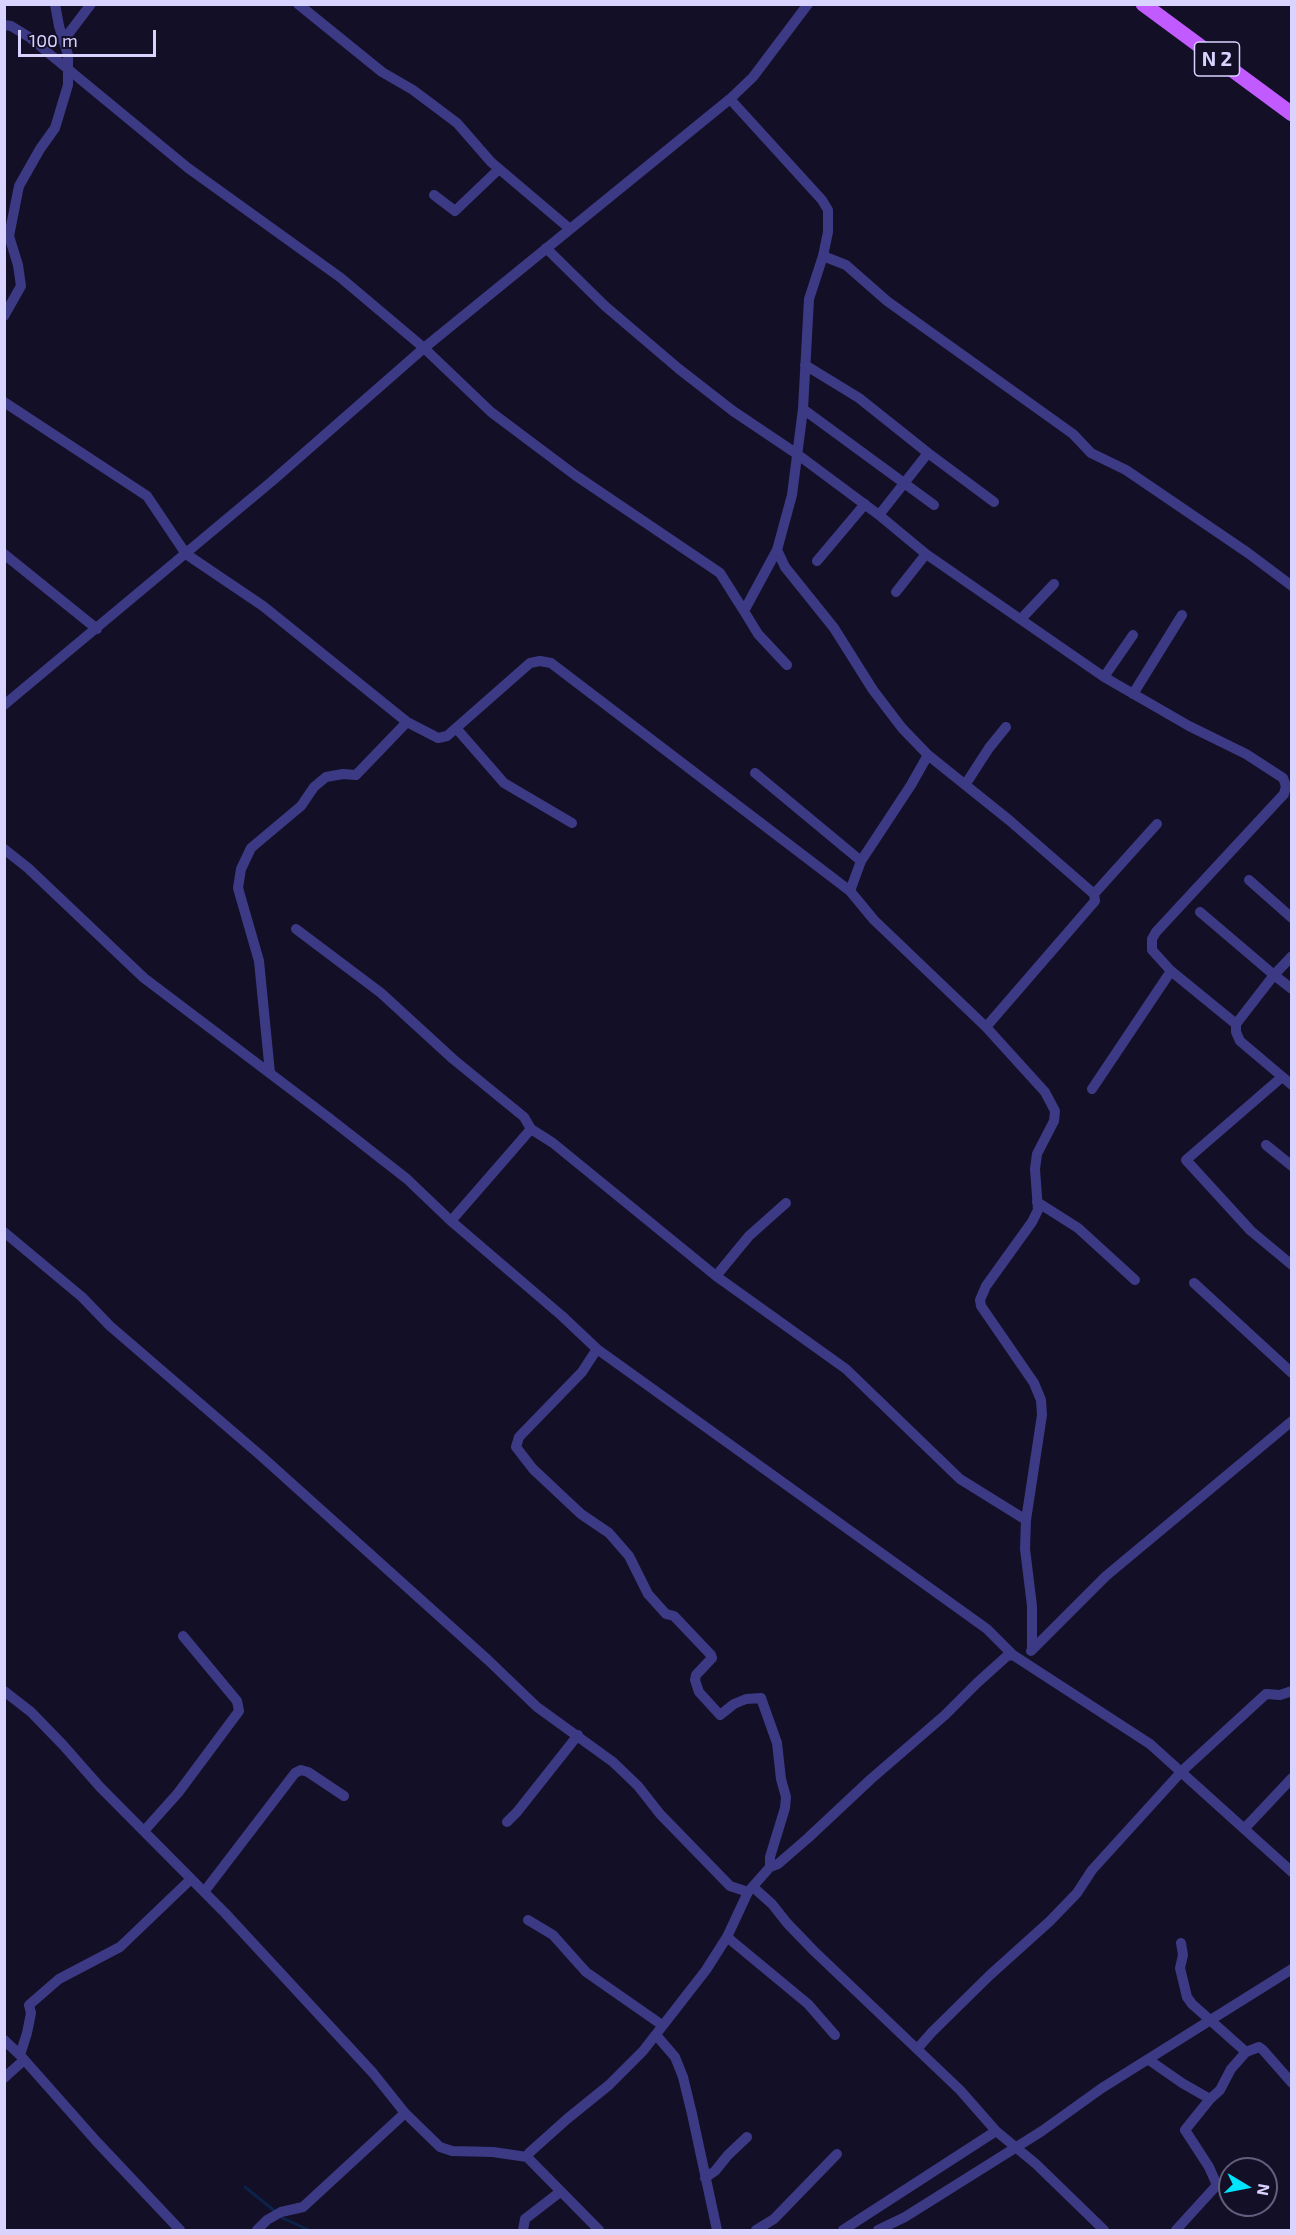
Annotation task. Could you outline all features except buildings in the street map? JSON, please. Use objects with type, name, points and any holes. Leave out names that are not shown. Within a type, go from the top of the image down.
[{"type":"main road","name":"N 2","points":[[1143,4],[1292,114]]},
{"type":"street","points":[[4,316],[21,286],[18,265],[9,236],[19,186],[55,128],[68,85],[68,55],[55,4]]},
{"type":"street","points":[[63,41],[91,4]]},
{"type":"street","points":[[297,4],[382,72],[413,90],[457,123],[491,162],[570,229]]},
{"type":"street","points":[[4,705],[186,554],[424,348],[730,99],[753,77],[808,4]]},
{"type":"street","points":[[4,25],[11,26],[29,37],[188,168],[341,278],[424,348],[491,412],[575,475],[720,573],[758,634],[787,665]]},
{"type":"street","points":[[730,99],[822,200],[828,210],[828,231],[823,256],[809,299],[803,409],[792,495],[777,550],[744,611]]},
{"type":"street","points":[[434,195],[454,211],[499,169]]},
{"type":"street","points":[[546,248],[605,306],[679,369],[733,411],[865,504],[926,554],[1104,677],[1189,726],[1246,754],[1283,778],[1286,786],[1284,794],[1152,939],[1152,950],[1171,971],[1236,1024]]},
{"type":"street","points":[[823,256],[846,265],[887,301],[1073,434],[1091,453],[1126,470],[1248,553],[1292,586]]},
{"type":"street","points":[[805,365],[859,398],[994,502]]},
{"type":"street","points":[[4,402],[147,496],[186,554],[263,606],[407,722],[438,738],[447,736],[530,663],[540,661],[551,663],[850,891],[874,920],[986,1027],[1045,1092],[1055,1111],[1054,1120],[1037,1154],[1035,1169],[1038,1210],[1032,1222],[986,1286],[980,1300],[981,1306],[1034,1383],[1041,1400],[1042,1415],[1026,1520],[1025,1549],[1032,1606],[1032,1649]]},
{"type":"street","points":[[803,409],[934,505]]},
{"type":"street","points":[[879,515],[928,453]]},
{"type":"street","points":[[818,561],[865,504]]},
{"type":"street","points":[[777,550],[784,567],[834,628],[873,690],[902,728],[928,755],[1009,820],[1094,894],[1095,902],[986,1027]]},
{"type":"street","points":[[4,554],[97,629]]},
{"type":"street","points":[[896,592],[926,554]]},
{"type":"street","points":[[1021,619],[1054,584]]},
{"type":"street","points":[[1132,694],[1182,615]]},
{"type":"street","points":[[1104,677],[1133,635]]},
{"type":"street","points":[[270,1073],[259,961],[238,888],[241,869],[251,848],[301,806],[314,787],[326,777],[343,774],[356,775],[407,722]]},
{"type":"street","points":[[965,785],[1006,727]]},
{"type":"street","points":[[456,728],[504,783],[573,823]]},
{"type":"street","points":[[850,891],[861,861],[928,755]]},
{"type":"street","points":[[755,772],[861,861]]},
{"type":"street","points":[[1094,894],[1157,824]]},
{"type":"street","points":[[4,849],[28,868],[144,978],[407,1179],[597,1349],[987,1629],[1018,1657],[1150,1744],[1292,1872]]},
{"type":"street","points":[[1249,880],[1292,918]]},
{"type":"street","points":[[1200,912],[1292,989]]},
{"type":"street","points":[[296,929],[381,993],[453,1059],[524,1117],[531,1129],[553,1143],[716,1276],[846,1369],[960,1479],[1026,1520]]},
{"type":"street","points":[[1292,956],[1274,975],[1236,1024],[1236,1032],[1240,1041],[1292,1085]]},
{"type":"street","points":[[1092,1089],[1171,971]]},
{"type":"street","points":[[1282,1077],[1186,1160],[1244,1223],[1292,1265]]},
{"type":"street","points":[[452,1221],[531,1129]]},
{"type":"street","points":[[1266,1145],[1292,1166]]},
{"type":"street","points":[[1037,1202],[1078,1228],[1135,1280]]},
{"type":"street","points":[[716,1276],[749,1236],[786,1203]]},
{"type":"street","points":[[4,1232],[82,1297],[110,1326],[260,1455],[537,1707],[613,1762],[730,1886],[754,1886],[814,1952],[960,2090],[996,2131],[1036,2164],[1104,2230]]},
{"type":"street","points":[[1194,1282],[1292,1373]]},
{"type":"street","points":[[597,1349],[582,1372],[519,1437],[516,1447],[533,1469],[581,1514],[609,1533],[628,1556],[648,1594],[666,1614],[674,1616],[711,1655],[712,1658],[696,1675],[695,1680],[699,1692],[720,1714],[746,1699],[756,1696],[761,1698],[777,1743],[781,1779],[786,1797],[785,1808],[770,1857],[770,1867]]},
{"type":"street","points":[[527,2157],[567,2119],[609,2085],[656,2036],[662,2025],[706,1970],[727,1937],[754,1886],[770,1867],[778,1864],[808,1838],[1007,1656],[1018,1657],[1032,1649],[1106,1576],[1292,1421]]},
{"type":"street","points":[[144,1831],[178,1793],[239,1711],[237,1701],[183,1636]]},
{"type":"street","points":[[4,1691],[31,1713],[63,1745],[100,1787],[204,1892],[373,2073],[405,2113],[440,2147],[452,2151],[493,2152],[527,2157],[598,2230]]},
{"type":"street","points":[[917,2049],[955,2009],[1070,1900],[1092,1870],[1182,1771],[1266,1694],[1281,1695],[1292,1691]]},
{"type":"street","points":[[507,1822],[578,1735]]},
{"type":"street","points":[[204,1892],[295,1773],[301,1770],[308,1772],[344,1796]]},
{"type":"street","points":[[1245,1828],[1292,1778]]},
{"type":"street","points":[[4,2078],[22,2057],[31,2013],[29,2004],[59,1979],[120,1947],[190,1880]]},
{"type":"street","points":[[528,1920],[553,1935],[586,1972],[662,2025]]},
{"type":"street","points":[[727,1937],[808,2004],[835,2035]]},
{"type":"street","points":[[1181,1943],[1183,1955],[1180,1968],[1187,1997],[1209,2020],[1246,2052]]},
{"type":"street","points":[[878,2230],[905,2217],[1072,2112],[1102,2088],[1292,1969]]},
{"type":"street","points":[[656,2036],[675,2057],[682,2077],[717,2230]]},
{"type":"street","points":[[4,2040],[180,2230]]},
{"type":"street","points":[[1176,2230],[1217,2185],[1209,2167],[1185,2130],[1220,2090],[1231,2069],[1246,2052],[1258,2047],[1292,2083]]},
{"type":"street","points":[[1149,2060],[1182,2084],[1210,2099]]},
{"type":"street","points":[[257,2230],[277,2214],[303,2207],[405,2113]]},
{"type":"street","points":[[843,2230],[996,2131]]},
{"type":"street","points":[[705,2178],[715,2171],[747,2137]]},
{"type":"street","points":[[756,2230],[774,2219],[837,2154]]},
{"type":"street","points":[[523,2230],[525,2218],[560,2192]]},
{"type":"waterway","points":[[245,2187],[276,2212]]},
{"type":"waterway","points":[[280,2217],[309,2230]]}]
